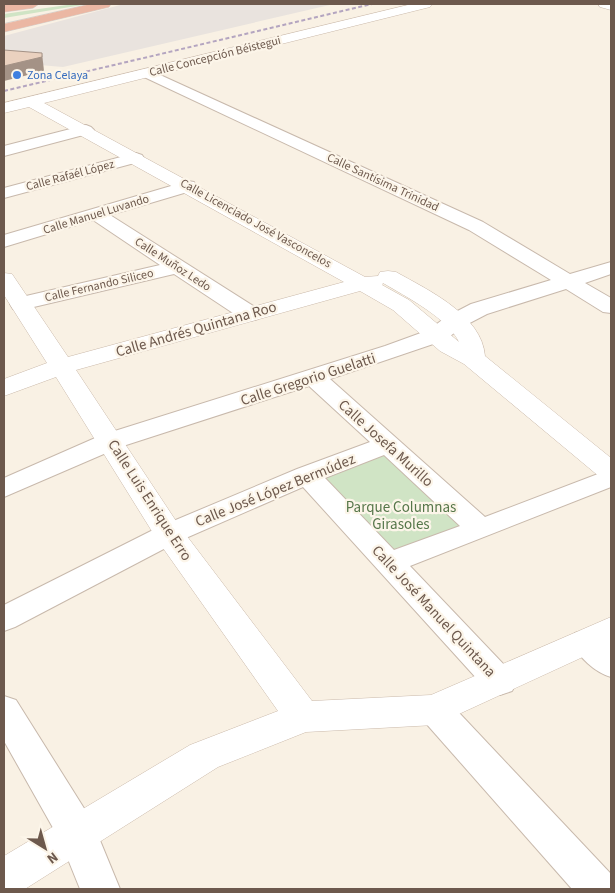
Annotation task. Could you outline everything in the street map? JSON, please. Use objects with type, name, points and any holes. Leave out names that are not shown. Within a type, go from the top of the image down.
[{"type":"highway","points":[[4,8],[33,4]]},
{"type":"highway","points":[[4,12],[62,4]]},
{"type":"highway","points":[[4,20],[95,4]]},
{"type":"highway","points":[[4,28],[105,4]]},
{"type":"street","name":"Calle Concepción Béistegui","points":[[4,108],[426,4]]},
{"type":"street","points":[[604,4],[611,6]]},
{"type":"street","name":"Calle Santísima Trinidad","points":[[147,73],[476,226],[611,307]]},
{"type":"street","name":"Calle Licenciado José Vasconcelos","points":[[40,99],[86,130],[445,329]]},
{"type":"street","name":"Calle Licenciado José Vasconcelos","points":[[40,99],[422,296],[445,329],[448,346],[473,358],[611,472]]},
{"type":"street","points":[[4,151],[86,130]]},
{"type":"street","name":"Calle Rafaél López","points":[[4,193],[136,158]]},
{"type":"street","name":"Calle Manuel Luvando","points":[[4,241],[188,186]]},
{"type":"street","name":"Calle Muñoz Ledo","points":[[96,214],[250,314]]},
{"type":"street","name":"Calle Fernando Siliceo","points":[[21,304],[176,267]]},
{"type":"street","name":"Calle Gregorio Guelatti","points":[[4,488],[111,441],[314,377],[445,329],[479,309],[611,268]]},
{"type":"street","name":"Calle Andrés Quintana Roo","points":[[4,388],[62,366],[365,283],[390,278]]},
{"type":"street","name":"Calle Luis Enrique Erro","points":[[4,279],[111,441],[169,534],[303,717]]},
{"type":"street","name":"Calle Josefa Murillo","points":[[314,377],[481,529]]},
{"type":"street","name":"Calle José López Bermúdez","points":[[4,619],[169,534],[307,475],[388,445]]},
{"type":"street","name":"Calle José Manuel Quintana","points":[[307,475],[500,682]]},
{"type":"street","points":[[389,563],[481,529],[611,477]]},
{"type":"street","points":[[4,879],[204,756],[303,717],[436,710],[500,682],[603,646]]},
{"type":"street","points":[[4,710],[78,834],[100,889]]},
{"type":"street","points":[[436,710],[598,889]]},
{"type":"shaded area","points":[[124,4],[334,4],[63,67],[4,62],[4,36]]},
{"type":"green space","points":[[74,4],[88,4],[4,18],[4,14]]},
{"type":"green space","name":"Parque Columnas Girasoles","points":[[381,450],[470,530],[390,555],[316,475]]},
{"type":"building","points":[[4,50],[42,53],[42,57],[4,66]]},
{"type":"railway","points":[[4,91],[372,4]]},
{"type":"place","name":"Zona Celaya","points":[[17,75]]}]
